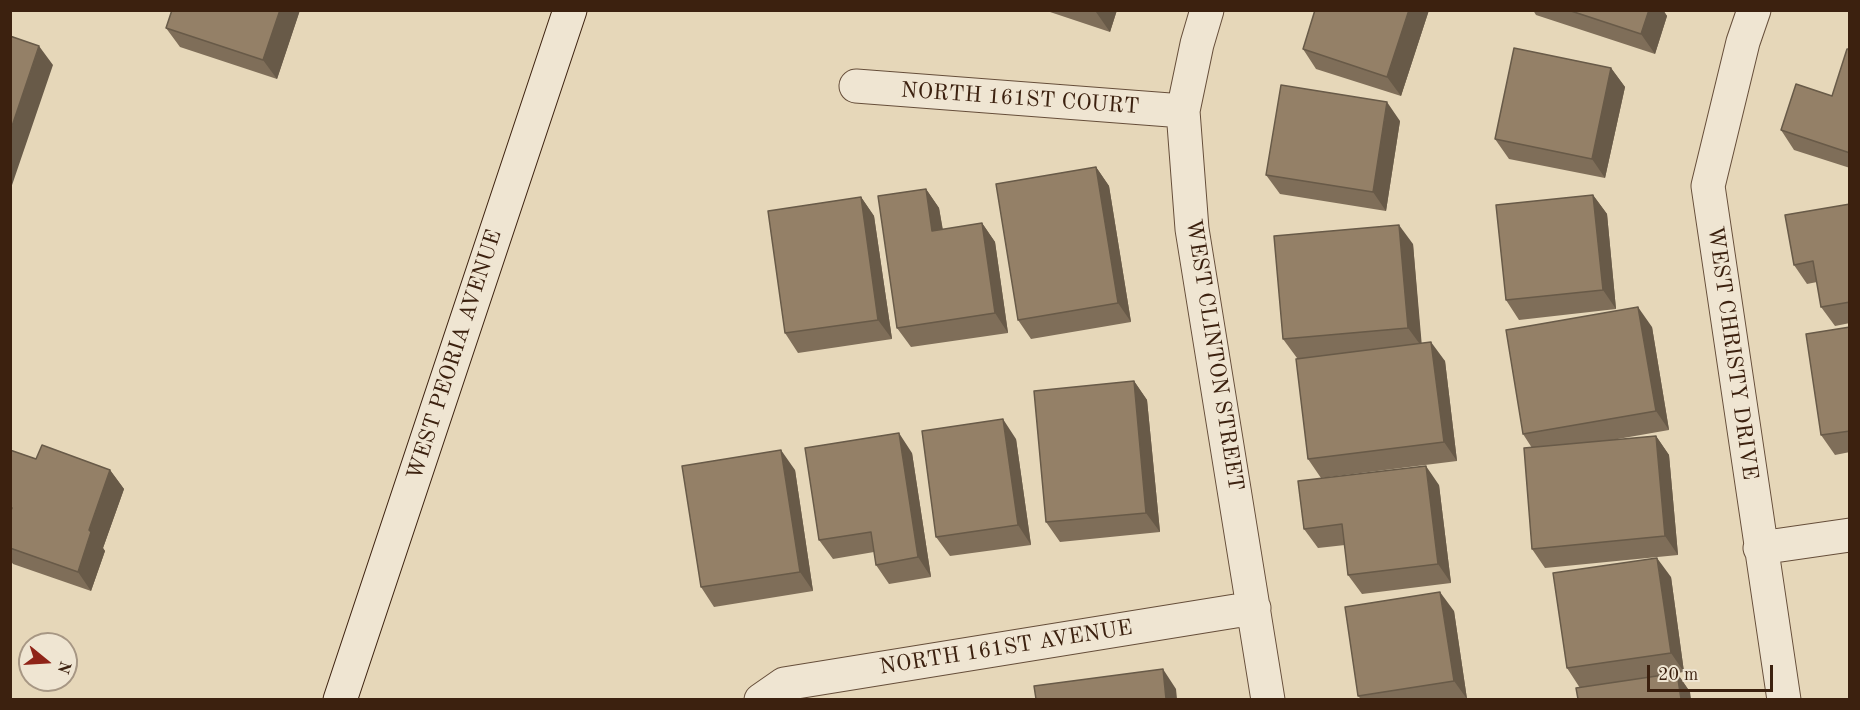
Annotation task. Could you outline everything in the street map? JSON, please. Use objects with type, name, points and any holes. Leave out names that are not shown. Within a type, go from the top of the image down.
[{"type":"street","name":"WEST PEORIA AVENUE","points":[[340,699],[570,10]]},
{"type":"street","name":"WEST CLINTON STREET","points":[[1207,10],[1197,44],[1184,111],[1192,229],[1268,699]]},
{"type":"street","name":"WEST CHRISTY DRIVE","points":[[1754,10],[1743,42],[1708,186],[1784,699]]},
{"type":"street","name":"NORTH 161ST COURT","points":[[856,86],[1184,111]]},
{"type":"street","points":[[1760,548],[1850,535]]},
{"type":"street","name":"NORTH 161ST AVENUE","points":[[761,699],[784,684],[1254,608]]},
{"type":"building","points":[[172,10],[280,10],[263,60],[166,28]]},
{"type":"building","points":[[1315,10],[1409,10],[1387,77],[1303,49]]},
{"type":"building","points":[[1568,10],[1649,10],[1641,34]]},
{"type":"building","points":[[10,36],[39,46],[10,132]]},
{"type":"building","points":[[1514,48],[1611,68],[1592,159],[1495,139]]},
{"type":"building","points":[[1847,49],[1850,49],[1850,153],[1781,130],[1796,84],[1832,96]]},
{"type":"building","points":[[1281,85],[1387,102],[1373,192],[1266,175]]},
{"type":"building","points":[[1096,167],[1118,303],[1018,320],[996,184]]},
{"type":"building","points":[[926,189],[932,231],[982,223],[995,313],[897,328],[878,196]]},
{"type":"building","points":[[1593,195],[1603,290],[1506,300],[1496,205]]},
{"type":"building","points":[[861,197],[878,320],[785,333],[768,211]]},
{"type":"building","points":[[1850,204],[1850,302],[1821,307],[1813,261],[1794,265],[1785,215]]},
{"type":"building","points":[[1399,225],[1408,328],[1283,339],[1274,236]]},
{"type":"building","points":[[1638,307],[1656,411],[1523,434],[1506,330]]},
{"type":"building","points":[[1850,327],[1850,431],[1821,435],[1806,334]]},
{"type":"building","points":[[1431,342],[1444,442],[1308,459],[1296,359]]},
{"type":"building","points":[[1134,381],[1146,513],[1046,522],[1034,391]]},
{"type":"building","points":[[1003,419],[1018,525],[936,537],[922,431]]},
{"type":"building","points":[[899,433],[918,557],[876,565],[871,532],[819,540],[805,448]]},
{"type":"building","points":[[1656,436],[1665,536],[1532,549],[1524,448]]},
{"type":"building","points":[[42,445],[110,470],[89,530],[91,532],[78,572],[10,548],[12,508],[10,507],[10,450],[36,459]]},
{"type":"building","points":[[781,450],[800,572],[701,587],[682,466]]},
{"type":"building","points":[[1426,466],[1438,564],[1348,575],[1342,524],[1304,529],[1298,481]]},
{"type":"building","points":[[1657,558],[1671,653],[1567,668],[1553,573]]},
{"type":"building","points":[[1440,592],[1454,681],[1358,696],[1345,607]]},
{"type":"building","points":[[1163,669],[1166,699],[1036,699],[1034,686]]},
{"type":"building","points":[[1677,673],[1681,699],[1578,699],[1576,688]]}]
